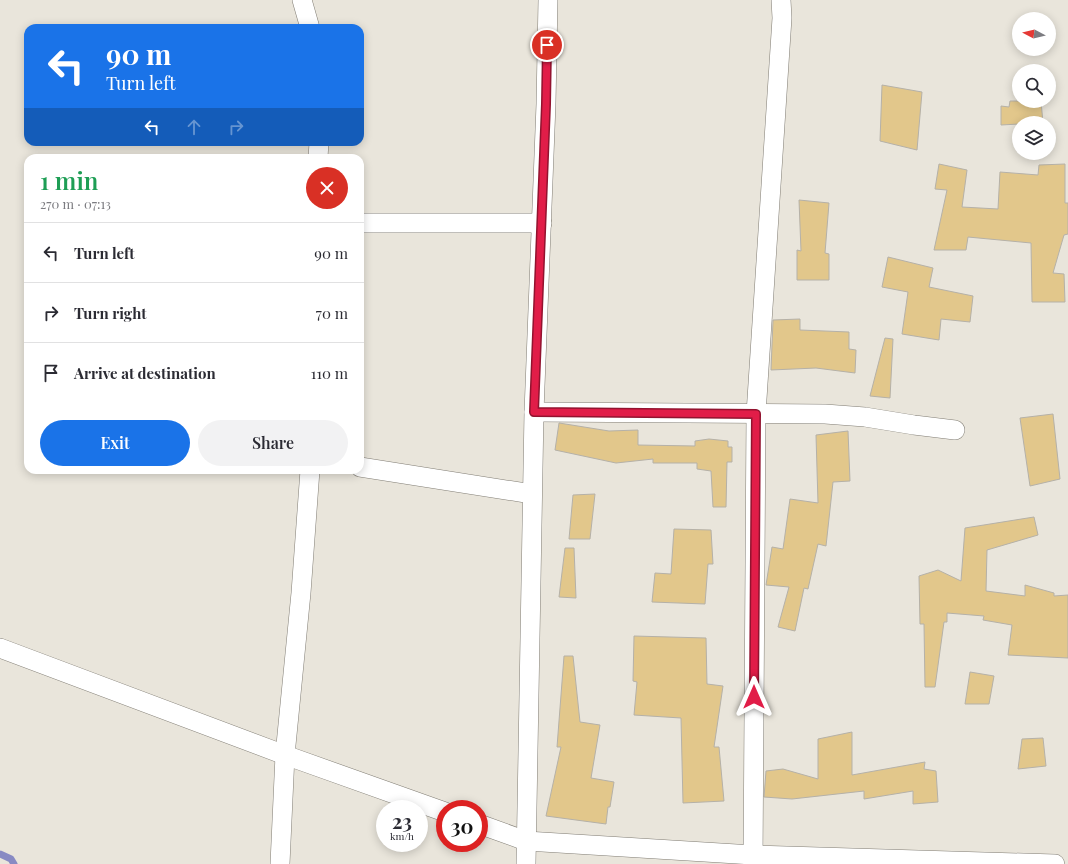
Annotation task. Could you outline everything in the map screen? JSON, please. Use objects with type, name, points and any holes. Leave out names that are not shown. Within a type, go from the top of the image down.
[{"type":"street","points":[[302,0],[309,24]]},
{"type":"street","points":[[526,864],[534,412],[542,223],[548,0]]},
{"type":"street","points":[[753,859],[756,414],[782,18],[781,0]]},
{"type":"street","points":[[364,223],[542,223]]},
{"type":"street","points":[[534,412],[825,414],[865,417],[955,430]]},
{"type":"street","points":[[364,468],[532,494]]},
{"type":"street","points":[[280,864],[285,756],[301,593],[310,474]]},
{"type":"street","points":[[0,648],[285,756],[436,809]]},
{"type":"street","points":[[488,827],[526,841],[753,859],[1055,864]]},
{"type":"building","points":[[882,85],[922,92],[917,150],[880,141]]},
{"type":"building","points":[[1010,101],[1012,101],[1012,108],[1042,108],[1042,116],[1012,116],[1012,124],[1001,125],[1001,106],[1009,107]]},
{"type":"building","points":[[939,164],[967,170],[962,207],[998,209],[1000,172],[1038,175],[1039,165],[1065,164],[1065,203],[1068,203],[1068,234],[1064,235],[1053,273],[1064,274],[1065,302],[1032,302],[1031,243],[968,237],[966,250],[934,250],[947,190],[935,189]]},
{"type":"building","points":[[799,200],[829,203],[825,253],[829,254],[829,280],[797,280],[797,250],[801,251]]},
{"type":"building","points":[[888,257],[933,268],[929,287],[973,296],[970,322],[941,319],[939,340],[902,334],[908,292],[882,287]]},
{"type":"building","points":[[800,319],[800,330],[849,332],[849,349],[856,350],[855,373],[816,368],[771,370],[773,320]]},
{"type":"building","points":[[885,338],[893,339],[890,398],[870,396]]},
{"type":"building","points":[[1053,414],[1060,479],[1030,486],[1020,418]]},
{"type":"building","points":[[559,423],[609,431],[638,430],[638,445],[695,446],[695,441],[709,439],[728,441],[728,447],[732,447],[732,462],[727,462],[726,507],[713,507],[711,471],[697,469],[697,463],[653,463],[653,459],[616,463],[555,450]]},
{"type":"building","points":[[848,431],[850,481],[833,482],[826,546],[818,544],[808,589],[804,588],[795,631],[778,627],[789,587],[766,585],[772,547],[783,549],[790,499],[818,503],[816,435]]},
{"type":"building","points":[[595,494],[590,539],[569,539],[573,495]]},
{"type":"building","points":[[1034,517],[1038,535],[987,550],[986,591],[1025,596],[1025,585],[1054,593],[1054,596],[1068,595],[1068,658],[1008,655],[1012,625],[983,620],[984,616],[947,613],[947,622],[944,622],[935,687],[925,687],[924,624],[920,624],[919,576],[938,570],[961,581],[965,528]]},
{"type":"building","points":[[674,529],[711,530],[713,564],[708,564],[705,604],[652,602],[655,573],[671,574]]},
{"type":"building","points":[[565,548],[574,548],[576,598],[559,597]]},
{"type":"building","points":[[634,636],[706,638],[707,684],[723,686],[714,747],[719,747],[724,801],[683,803],[681,718],[634,715],[637,682],[633,681]]},
{"type":"building","points":[[564,656],[573,656],[580,722],[600,725],[591,778],[614,782],[610,807],[608,807],[606,824],[546,816],[561,747],[557,747]]},
{"type":"building","points":[[970,672],[994,676],[989,704],[965,704]]},
{"type":"building","points":[[852,732],[852,775],[925,762],[924,769],[936,771],[938,802],[913,804],[913,791],[864,799],[864,791],[792,799],[764,797],[766,771],[783,769],[818,779],[818,739]]},
{"type":"building","points":[[1043,738],[1046,766],[1018,769],[1022,739]]},
{"type":"waterway","points":[[0,854],[11,859],[14,864]]},
{"type":"route","points":[[547,45],[534,412],[756,414],[754,697]]}]
